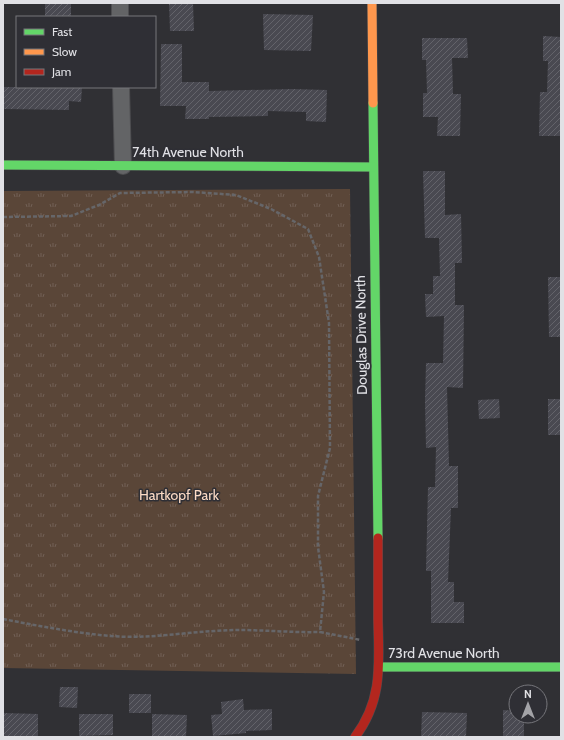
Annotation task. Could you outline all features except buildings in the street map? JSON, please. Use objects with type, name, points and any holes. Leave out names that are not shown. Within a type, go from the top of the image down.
[{"type":"street","points":[[120,3],[120,16]]},
{"type":"street","name":"Douglas Drive North","points":[[372,3],[379,667]]},
{"type":"street","points":[[121,88],[123,166]]},
{"type":"street","name":"74th Avenue North","points":[[3,165],[373,167]]},
{"type":"street","name":"73rd Avenue North","points":[[355,737],[364,726],[375,702],[379,667],[561,667]]},
{"type":"path","points":[[3,217],[71,216],[99,205],[120,193],[193,192],[236,195],[271,209],[308,229],[319,257],[329,323],[330,448],[318,496],[318,547],[324,592],[320,632]]},
{"type":"path","points":[[3,619],[112,636],[144,637],[215,630],[254,630],[320,632],[362,640],[379,638]]},
{"type":"green space","name":"Hartkopf Park","points":[[350,189],[356,674],[3,668],[3,191]]},
{"type":"traffic: fast","points":[[373,103],[378,538]]},
{"type":"traffic: fast","points":[[3,165],[373,167]]},
{"type":"traffic: fast","points":[[379,667],[561,667]]},
{"type":"traffic: slow","points":[[372,3],[373,103]]},
{"type":"traffic: jam","points":[[355,737],[371,709],[375,695],[379,667],[378,538]]}]
